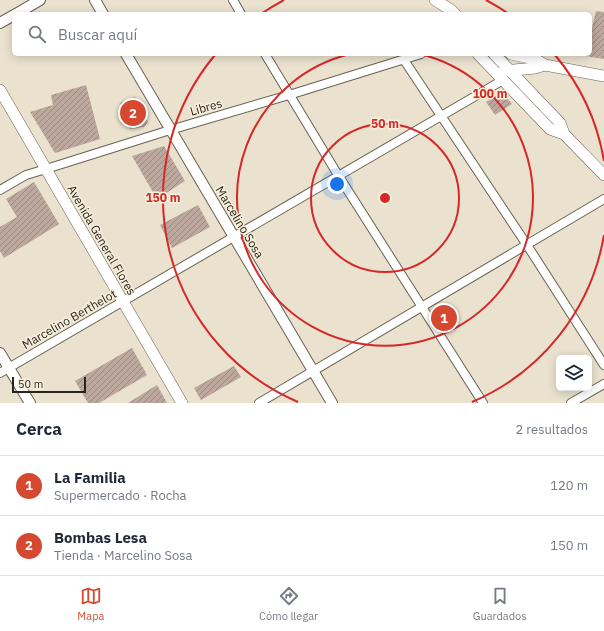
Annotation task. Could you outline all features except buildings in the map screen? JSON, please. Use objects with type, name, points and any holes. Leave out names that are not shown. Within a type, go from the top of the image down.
[{"type":"main road","points":[[435,0],[439,12]]},
{"type":"main road","points":[[435,0],[453,12]]},
{"type":"main road","points":[[480,56],[550,129],[564,134]]},
{"type":"main road","points":[[496,56],[560,123],[564,134],[604,175]]},
{"type":"main road","points":[[521,56],[535,59],[545,66]]},
{"type":"main road","points":[[500,76],[510,70],[545,66],[604,76]]},
{"type":"main road","name":"Avenida General Flores","points":[[0,90],[182,403]]},
{"type":"street","points":[[19,12],[40,0]]},
{"type":"street","points":[[95,0],[102,12]]},
{"type":"street","points":[[233,0],[240,12]]},
{"type":"street","points":[[0,23],[12,16]]},
{"type":"street","name":"Marcelino Sosa","points":[[127,56],[332,403]]},
{"type":"street","points":[[266,56],[338,175],[483,403]]},
{"type":"street","name":"Libres","points":[[0,190],[26,176],[46,169],[415,56]]},
{"type":"street","points":[[404,60],[604,366]]},
{"type":"street","name":"Marcelino Berthelot","points":[[4,370],[441,116],[500,76]]},
{"type":"street","points":[[259,403],[604,199]]},
{"type":"street","points":[[0,353],[4,370],[30,403]]},
{"type":"street","points":[[571,403],[604,384]]},
{"type":"place","name":"Bombas Lesa","points":[[133,113]]},
{"type":"place","name":"La Familia","points":[[444,318]]}]
